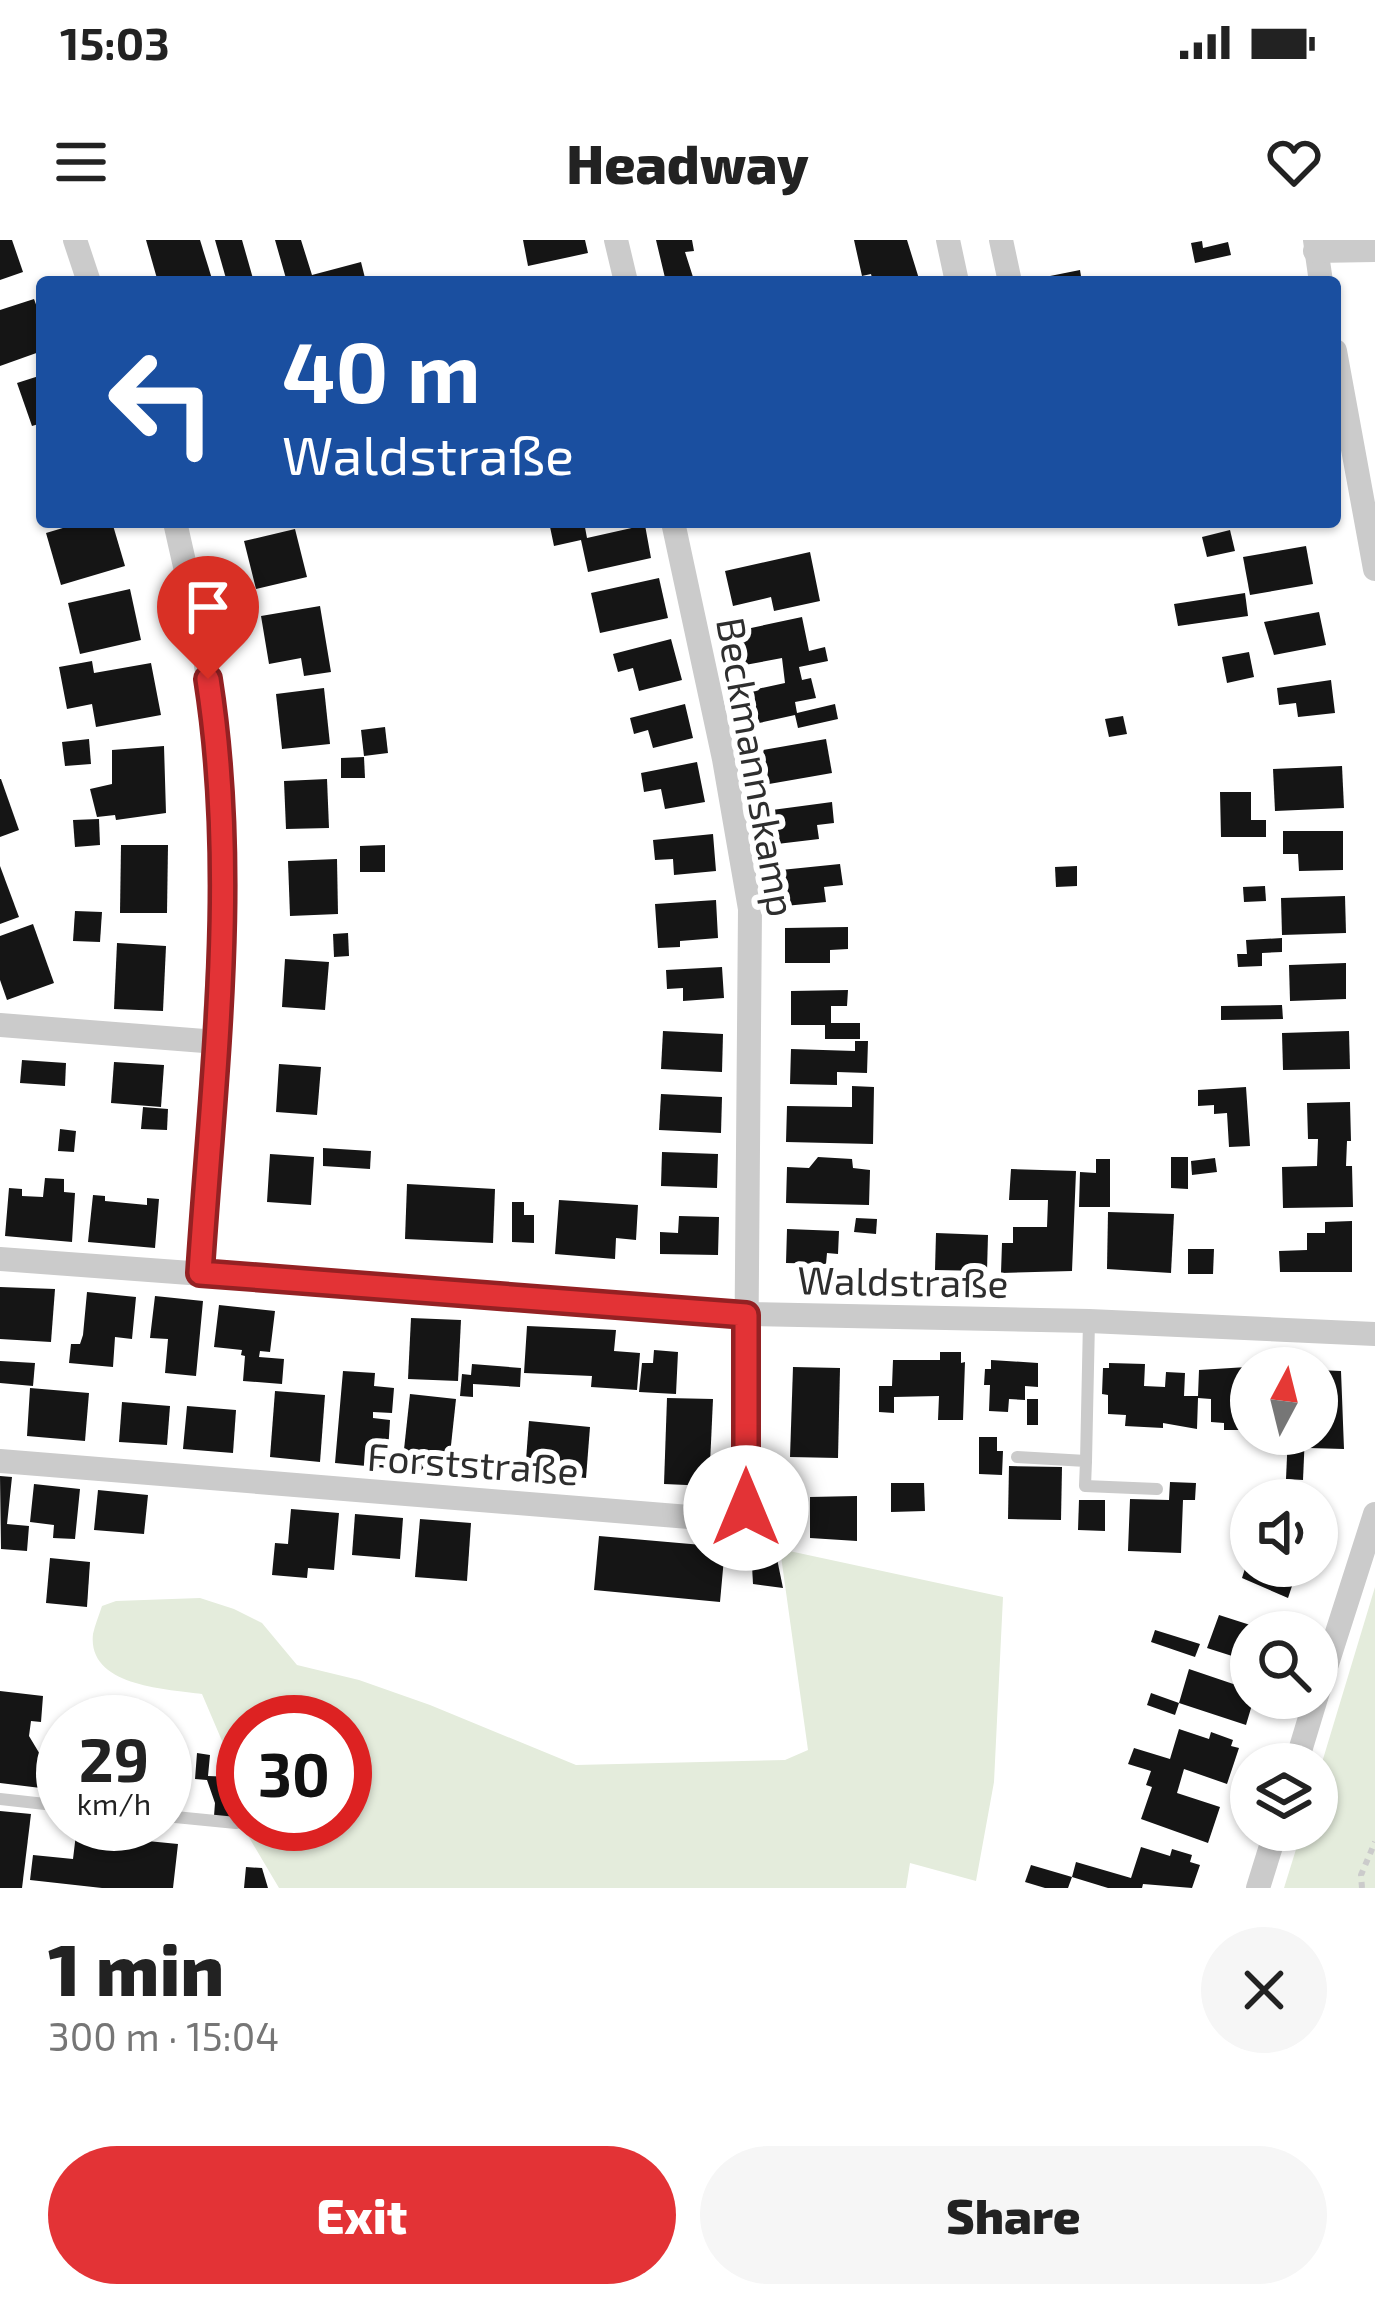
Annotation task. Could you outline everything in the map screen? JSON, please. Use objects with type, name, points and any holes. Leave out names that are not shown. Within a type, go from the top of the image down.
[{"type":"street","points":[[74,240],[87,276]]},
{"type":"street","points":[[616,240],[625,276]]},
{"type":"street","points":[[948,240],[956,276]]},
{"type":"street","points":[[1001,240],[1009,276]]},
{"type":"street","points":[[1320,276],[1315,245],[1375,250]]},
{"type":"street","points":[[1341,384],[1375,569]]},
{"type":"street","points":[[176,528],[203,646],[218,744],[225,851],[200,1273]]},
{"type":"street","name":"Beckmannskamp","points":[[674,528],[724,759],[750,909],[746,1315]]},
{"type":"street","points":[[0,1025],[217,1042]]},
{"type":"street","name":"Waldstraße","points":[[0,1259],[746,1315],[1089,1321],[1375,1334]]},
{"type":"street","name":"Forststraße","points":[[0,1460],[726,1520],[746,1508],[746,1315]]},
{"type":"street","points":[[1338,1631],[1375,1514]]},
{"type":"street","points":[[1258,1888],[1269,1851]]},
{"type":"lane","points":[[1089,1321],[1085,1486],[1157,1489]]},
{"type":"lane","points":[[1017,1457],[1086,1461]]},
{"type":"lane","points":[[0,1799],[36,1803]]},
{"type":"path","points":[[1362,1888],[1361,1875],[1375,1842]]},
{"type":"green space","points":[[780,1549],[1003,1597],[994,1782],[976,1881],[910,1863],[906,1888],[279,1888],[257,1851],[372,1851],[372,1695],[216,1695],[216,1727],[202,1694],[151,1687],[116,1675],[95,1652],[93,1634],[102,1606],[116,1601],[200,1598],[262,1623],[297,1665],[430,1705],[576,1765],[785,1760],[808,1750]]},
{"type":"green space","points":[[1375,1587],[1375,1888],[1284,1888],[1295,1851],[1338,1851],[1338,1743],[1328,1743]]},
{"type":"building","points":[[0,240],[12,240],[23,272],[0,280]]},
{"type":"building","points":[[146,240],[200,240],[211,276],[156,276]]},
{"type":"building","points":[[215,240],[242,240],[252,276],[225,276]]},
{"type":"building","points":[[275,240],[301,240],[312,275],[361,262],[364,276],[285,276]]},
{"type":"building","points":[[523,240],[585,240],[588,253],[528,266]]},
{"type":"building","points":[[656,240],[692,240],[694,251],[685,252],[693,276],[665,276]]},
{"type":"building","points":[[854,240],[907,240],[918,276],[862,276]]},
{"type":"building","points":[[1202,241],[1203,248],[1228,242],[1231,255],[1195,263],[1191,243]]},
{"type":"building","points":[[1080,270],[1081,276],[1050,276]]},
{"type":"building","points":[[34,299],[36,353],[0,366],[0,310]]},
{"type":"building","points":[[36,377],[36,425],[32,426],[17,383]]},
{"type":"building","points":[[63,528],[114,528],[125,566],[61,585],[46,533]]},
{"type":"building","points":[[550,528],[585,528],[587,538],[646,528],[651,558],[588,572],[581,540],[554,546]]},
{"type":"building","points":[[295,529],[307,577],[256,589],[244,541]]},
{"type":"building","points":[[1230,530],[1235,551],[1207,557],[1202,537]]},
{"type":"building","points":[[1306,546],[1313,584],[1250,595],[1243,557]]},
{"type":"building","points":[[810,552],[820,601],[774,611],[771,597],[733,606],[725,571]]},
{"type":"building","points":[[659,578],[668,618],[600,633],[591,593]]},
{"type":"building","points":[[130,589],[141,640],[80,654],[68,603]]},
{"type":"building","points":[[1245,593],[1248,616],[1178,626],[1174,604]]},
{"type":"building","points":[[320,606],[331,672],[304,676],[301,658],[269,664],[261,616]]},
{"type":"building","points":[[1319,612],[1326,645],[1274,655],[1264,622]]},
{"type":"building","points":[[802,617],[809,651],[825,647],[828,661],[799,667],[802,680],[811,678],[816,698],[795,702],[797,713],[835,704],[838,719],[798,728],[795,715],[759,723],[752,690],[785,683],[782,658],[745,665],[737,631]]},
{"type":"building","points":[[671,639],[682,680],[639,691],[633,668],[618,672],[613,654]]},
{"type":"building","points":[[1249,652],[1254,677],[1227,683],[1222,657]]},
{"type":"building","points":[[92,661],[94,673],[151,663],[161,715],[96,727],[92,704],[67,709],[59,667]]},
{"type":"building","points":[[1331,680],[1335,713],[1298,717],[1296,703],[1279,705],[1277,688]]},
{"type":"building","points":[[324,688],[330,744],[282,749],[276,694]]},
{"type":"building","points":[[685,704],[693,738],[653,748],[648,730],[634,734],[630,718]]},
{"type":"building","points":[[1123,716],[1127,734],[1109,737],[1105,719]]},
{"type":"building","points":[[385,727],[388,753],[364,756],[361,730]]},
{"type":"building","points":[[89,739],[91,764],[65,766],[62,742]]},
{"type":"building","points":[[826,739],[832,773],[769,784],[763,750]]},
{"type":"building","points":[[164,746],[166,813],[116,820],[115,815],[97,817],[90,789],[112,784],[112,750]]},
{"type":"building","points":[[364,757],[365,778],[341,778],[341,758]]},
{"type":"building","points":[[697,762],[705,802],[665,809],[661,789],[644,792],[641,773]]},
{"type":"building","points":[[1342,766],[1344,808],[1275,811],[1273,769]]},
{"type":"building","points":[[0,779],[19,830],[0,837]]},
{"type":"building","points":[[327,779],[329,828],[286,829],[284,781]]},
{"type":"building","points":[[1220,792],[1251,792],[1251,820],[1266,820],[1266,837],[1221,837]]},
{"type":"building","points":[[832,802],[834,823],[817,825],[819,839],[777,844],[772,810]]},
{"type":"building","points":[[99,819],[100,845],[75,847],[73,820]]},
{"type":"building","points":[[1283,831],[1343,831],[1343,870],[1299,871],[1298,854],[1283,854]]},
{"type":"building","points":[[713,834],[716,871],[674,875],[673,859],[655,860],[653,840]]},
{"type":"building","points":[[121,845],[168,845],[167,913],[120,913]]},
{"type":"building","points":[[385,845],[385,872],[360,872],[360,846]]},
{"type":"building","points":[[337,859],[338,914],[290,916],[288,861]]},
{"type":"building","points":[[840,864],[843,885],[824,887],[826,902],[785,906],[781,870]]},
{"type":"building","points":[[0,866],[19,917],[0,924]]},
{"type":"building","points":[[1077,866],[1077,886],[1056,887],[1055,867]]},
{"type":"building","points":[[1265,886],[1266,901],[1244,902],[1243,887]]},
{"type":"building","points":[[1345,896],[1346,933],[1282,935],[1281,898]]},
{"type":"building","points":[[716,900],[718,938],[658,948],[655,904]]},
{"type":"building","points":[[75,911],[102,912],[100,942],[73,941]]},
{"type":"building","points":[[33,924],[54,983],[7,1000],[0,980],[0,936]]},
{"type":"building","points":[[848,927],[848,949],[830,950],[830,963],[785,963],[785,928]]},
{"type":"building","points":[[348,933],[349,956],[334,957],[333,934]]},
{"type":"building","points":[[1282,938],[1282,952],[1262,953],[1262,966],[1238,967],[1237,954],[1247,954],[1246,940]]},
{"type":"building","points":[[117,943],[166,946],[163,1011],[114,1009]]},
{"type":"building","points":[[285,959],[329,962],[325,1010],[282,1007]]},
{"type":"building","points":[[1346,963],[1346,999],[1290,1001],[1289,965]]},
{"type":"building","points":[[722,967],[724,998],[683,1001],[683,988],[667,989],[666,970]]},
{"type":"building","points":[[848,990],[847,1006],[831,1006],[831,1023],[860,1023],[860,1039],[825,1039],[825,1025],[791,1025],[791,991]]},
{"type":"building","points":[[1282,1005],[1283,1019],[1221,1020],[1221,1006]]},
{"type":"building","points":[[663,1031],[723,1034],[722,1072],[661,1069]]},
{"type":"building","points":[[1349,1031],[1350,1069],[1283,1070],[1282,1033]]},
{"type":"building","points":[[855,1041],[868,1041],[867,1073],[837,1072],[837,1085],[790,1084],[791,1049],[855,1051]]},
{"type":"building","points":[[22,1060],[66,1063],[65,1086],[20,1083]]},
{"type":"building","points":[[114,1062],[164,1065],[161,1107],[111,1103]]},
{"type":"building","points":[[279,1064],[321,1067],[317,1115],[276,1112]]},
{"type":"building","points":[[852,1086],[874,1087],[873,1144],[786,1142],[787,1106],[852,1107]]},
{"type":"building","points":[[1246,1087],[1250,1146],[1229,1147],[1227,1113],[1214,1114],[1214,1105],[1198,1106],[1198,1090]]},
{"type":"building","points":[[661,1094],[722,1097],[721,1133],[659,1130]]},
{"type":"building","points":[[1350,1102],[1346,1166],[1352,1166],[1353,1207],[1283,1208],[1282,1167],[1317,1166],[1318,1139],[1308,1139],[1307,1103]]},
{"type":"building","points":[[143,1107],[168,1109],[167,1130],[141,1129]]},
{"type":"building","points":[[60,1129],[76,1131],[74,1152],[58,1151]]},
{"type":"building","points":[[323,1148],[371,1151],[370,1169],[323,1166]]},
{"type":"building","points":[[662,1152],[718,1154],[717,1188],[661,1186]]},
{"type":"building","points":[[270,1154],[314,1157],[311,1205],[267,1202]]},
{"type":"building","points":[[818,1157],[852,1159],[853,1168],[870,1170],[869,1205],[786,1203],[787,1167],[809,1168]]},
{"type":"building","points":[[1171,1157],[1188,1157],[1188,1189],[1171,1188]]},
{"type":"building","points":[[1215,1158],[1217,1172],[1192,1175],[1191,1161]]},
{"type":"building","points":[[1096,1159],[1110,1159],[1110,1207],[1079,1207],[1080,1172],[1096,1173]]},
{"type":"building","points":[[1011,1169],[1076,1171],[1072,1271],[1001,1273],[1002,1243],[1013,1243],[1013,1227],[1047,1227],[1048,1200],[1009,1200]]},
{"type":"building","points":[[45,1178],[64,1179],[64,1192],[75,1193],[72,1242],[5,1236],[9,1188],[22,1189],[22,1196],[43,1197]]},
{"type":"building","points":[[407,1184],[495,1189],[493,1243],[405,1239]]},
{"type":"building","points":[[93,1195],[105,1196],[105,1201],[147,1205],[147,1198],[159,1199],[155,1248],[88,1242]]},
{"type":"building","points":[[559,1200],[638,1205],[636,1240],[616,1238],[615,1259],[555,1254]]},
{"type":"building","points":[[512,1202],[524,1202],[524,1215],[534,1215],[534,1243],[512,1242]]},
{"type":"building","points":[[1108,1212],[1174,1214],[1171,1273],[1107,1269]]},
{"type":"building","points":[[679,1216],[719,1217],[718,1255],[660,1254],[660,1232],[678,1233]]},
{"type":"building","points":[[856,1218],[877,1219],[876,1234],[854,1232]]},
{"type":"building","points":[[1352,1221],[1352,1272],[1280,1272],[1279,1251],[1307,1250],[1307,1233],[1325,1233],[1325,1222]]},
{"type":"building","points":[[787,1229],[839,1231],[838,1254],[827,1253],[826,1264],[786,1263]]},
{"type":"building","points":[[936,1233],[988,1235],[987,1271],[935,1270]]},
{"type":"building","points":[[1188,1249],[1214,1249],[1213,1274],[1188,1274]]},
{"type":"building","points":[[0,1287],[55,1289],[51,1342],[0,1339]]},
{"type":"building","points":[[87,1292],[136,1297],[132,1339],[115,1337],[113,1367],[69,1363],[71,1344],[80,1344],[83,1335]]},
{"type":"building","points":[[155,1296],[203,1301],[196,1376],[165,1373],[168,1339],[150,1338]]},
{"type":"building","points":[[219,1305],[275,1311],[270,1352],[260,1351],[259,1357],[284,1359],[282,1384],[243,1381],[242,1350],[214,1347]]},
{"type":"building","points":[[411,1318],[461,1320],[458,1381],[408,1379]]},
{"type":"building","points":[[527,1326],[616,1330],[614,1351],[640,1353],[637,1390],[591,1387],[592,1376],[524,1373]]},
{"type":"building","points":[[654,1350],[678,1352],[676,1394],[639,1392],[642,1363],[653,1363]]},
{"type":"building","points":[[940,1352],[961,1352],[961,1363],[965,1362],[963,1420],[938,1420],[939,1396],[894,1397],[894,1413],[879,1412],[879,1386],[892,1386],[893,1360],[940,1360]]},
{"type":"building","points":[[991,1360],[1038,1363],[1038,1387],[1025,1386],[1025,1400],[1009,1399],[1008,1412],[989,1411],[990,1385],[984,1385]]},
{"type":"building","points":[[0,1361],[35,1363],[33,1386],[0,1383]]},
{"type":"building","points":[[1109,1363],[1145,1364],[1144,1386],[1165,1387],[1166,1372],[1185,1373],[1184,1396],[1198,1396],[1199,1370],[1230,1368],[1230,1430],[1224,1430],[1224,1423],[1211,1422],[1211,1399],[1198,1398],[1197,1429],[1163,1423],[1163,1428],[1125,1426],[1126,1415],[1108,1414],[1108,1395],[1102,1394],[1103,1368],[1109,1368]]},
{"type":"building","points":[[472,1364],[521,1368],[520,1387],[473,1384],[473,1397],[460,1396],[462,1374],[471,1375]]},
{"type":"building","points":[[793,1367],[840,1368],[838,1458],[790,1457]]},
{"type":"building","points":[[343,1371],[375,1373],[374,1386],[394,1388],[392,1413],[373,1412],[373,1418],[390,1420],[387,1468],[335,1463]]},
{"type":"building","points":[[1338,1371],[1341,1371],[1344,1449],[1338,1449]]},
{"type":"building","points":[[30,1388],[89,1393],[85,1441],[27,1436]]},
{"type":"building","points":[[275,1391],[325,1395],[320,1462],[270,1457]]},
{"type":"building","points":[[410,1394],[456,1399],[448,1473],[402,1468]]},
{"type":"building","points":[[667,1398],[713,1399],[709,1486],[664,1484]]},
{"type":"building","points":[[1027,1399],[1038,1399],[1038,1425],[1027,1425]]},
{"type":"building","points":[[122,1402],[170,1406],[167,1445],[119,1442]]},
{"type":"building","points":[[187,1406],[236,1410],[233,1453],[183,1449]]},
{"type":"building","points":[[529,1421],[590,1427],[586,1478],[525,1473]]},
{"type":"building","points":[[979,1437],[997,1437],[997,1451],[1003,1451],[1002,1475],[979,1474]]},
{"type":"building","points":[[1287,1455],[1304,1455],[1303,1479],[1286,1479]]},
{"type":"building","points":[[1009,1466],[1062,1467],[1061,1520],[1008,1519]]},
{"type":"building","points":[[0,1476],[12,1477],[7,1524],[29,1526],[27,1551],[1,1549]]},
{"type":"building","points":[[1170,1482],[1196,1483],[1195,1500],[1183,1500],[1181,1553],[1128,1551],[1130,1499],[1169,1500]]},
{"type":"building","points":[[891,1483],[924,1483],[925,1511],[891,1512]]},
{"type":"building","points":[[34,1484],[80,1489],[75,1539],[53,1538],[54,1525],[30,1522]]},
{"type":"building","points":[[98,1490],[148,1495],[144,1534],[94,1530]]},
{"type":"building","points":[[857,1496],[857,1541],[810,1538],[810,1497]]},
{"type":"building","points":[[1079,1500],[1105,1500],[1105,1531],[1078,1530]]},
{"type":"building","points":[[291,1509],[339,1513],[334,1570],[308,1568],[307,1578],[272,1575],[275,1543],[288,1544]]},
{"type":"building","points":[[355,1514],[403,1518],[400,1559],[352,1555]]},
{"type":"building","points":[[420,1519],[471,1523],[467,1581],[415,1577]]},
{"type":"building","points":[[599,1536],[725,1547],[720,1602],[594,1590]]},
{"type":"building","points":[[751,1547],[775,1549],[783,1588],[753,1584]]},
{"type":"building","points":[[50,1558],[90,1562],[87,1607],[46,1603]]},
{"type":"building","points":[[1263,1587],[1292,1587],[1288,1598]]},
{"type":"building","points":[[1219,1615],[1230,1619],[1230,1655],[1207,1648]]},
{"type":"building","points":[[1155,1630],[1200,1644],[1195,1657],[1151,1642]]},
{"type":"building","points":[[1189,1669],[1230,1683],[1230,1719],[1248,1719],[1246,1725],[1179,1703]]},
{"type":"building","points":[[0,1691],[36,1695],[36,1722],[31,1721],[29,1736],[36,1748],[36,1787],[0,1783]]},
{"type":"building","points":[[1151,1693],[1179,1703],[1175,1715],[1147,1705]]},
{"type":"building","points":[[1179,1729],[1209,1739],[1211,1732],[1233,1740],[1227,1784],[1184,1769],[1177,1793],[1220,1807],[1208,1843],[1141,1819],[1152,1787],[1146,1785],[1151,1771],[1128,1764],[1134,1748],[1170,1759]]},
{"type":"building","points":[[197,1753],[210,1755],[208,1776],[216,1776],[216,1816],[207,1780],[195,1779]]},
{"type":"building","points":[[0,1811],[31,1814],[22,1888],[0,1888]]},
{"type":"building","points":[[1141,1847],[1170,1856],[1172,1849],[1192,1855],[1190,1862],[1200,1865],[1192,1888],[1143,1884],[1142,1888],[1108,1888],[1072,1877],[1076,1862],[1131,1878]]},
{"type":"building","points":[[74,1851],[177,1851],[173,1888],[102,1888],[30,1880],[33,1855],[73,1859]]},
{"type":"building","points":[[1031,1865],[1072,1877],[1068,1888],[1025,1882]]},
{"type":"building","points":[[246,1867],[262,1868],[268,1888],[244,1888]]},
{"type":"route","points":[[208,679],[225,851],[200,1273],[746,1315],[746,1508]]}]
